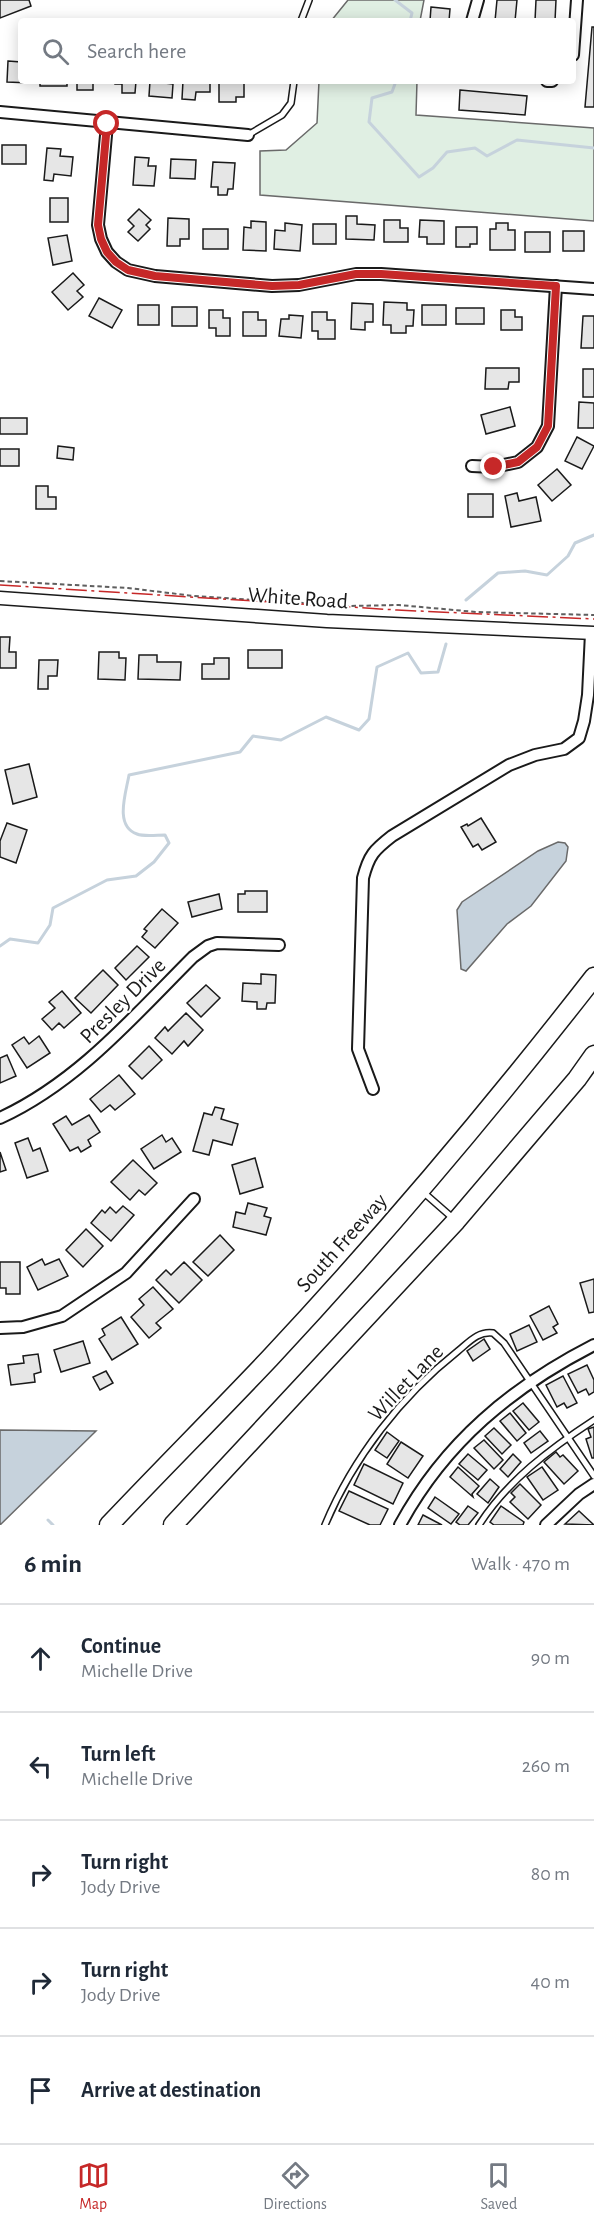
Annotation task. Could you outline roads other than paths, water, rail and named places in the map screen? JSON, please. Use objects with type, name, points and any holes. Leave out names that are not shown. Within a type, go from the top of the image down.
[{"type":"highway","name":"South Freeway","points":[[108,1525],[271,1357],[420,1190],[594,977]]},
{"type":"highway","points":[[173,1525],[456,1221],[594,1055]]},
{"type":"street","points":[[473,18],[478,0]]},
{"type":"street","points":[[576,18],[577,0]]},
{"type":"street","points":[[0,112],[107,124],[248,135]]},
{"type":"street","points":[[107,124],[98,225],[107,252],[128,270],[155,276],[272,286],[299,285],[356,274],[594,289]]},
{"type":"street","points":[[472,466],[494,467],[518,462],[537,447],[548,426],[556,286]]},
{"type":"street","name":"White Road","points":[[0,598],[327,621],[593,633]]},
{"type":"street","points":[[373,1089],[358,1049],[363,878],[368,859],[392,836],[509,765],[535,755],[564,749],[579,738],[585,721],[593,633]]},
{"type":"street","name":"Presley Drive","points":[[0,1118],[78,1071],[109,1044],[193,957],[208,946],[226,942],[279,945]]},
{"type":"street","points":[[0,1328],[23,1327],[62,1316],[126,1272],[194,1198]]},
{"type":"street","points":[[400,1525],[430,1478],[451,1451],[477,1424],[503,1401],[561,1361],[594,1345]]},
{"type":"street","points":[[546,1525],[579,1494],[594,1484]]},
{"type":"lane","points":[[302,18],[309,0]]},
{"type":"lane","points":[[248,135],[282,115],[291,103],[294,84]]},
{"type":"lane","points":[[420,1190],[456,1221]]},
{"type":"lane","name":"Willet Lane","points":[[325,1525],[343,1487],[386,1423],[442,1364],[476,1336],[487,1332],[499,1336],[530,1382]]},
{"type":"lane","points":[[530,1382],[594,1476]]},
{"type":"lane","points":[[479,1525],[502,1495],[522,1475],[594,1420]]},
{"type":"waterway","points":[[395,0],[412,13],[411,18]]},
{"type":"waterway","points":[[395,84],[392,92],[372,98],[369,122],[419,177],[433,168],[447,152],[475,148],[487,156],[517,140],[594,148]]},
{"type":"waterway","points":[[466,600],[498,573],[525,571],[547,575],[568,556],[575,543],[594,535]]},
{"type":"waterway","points":[[0,946],[10,939],[38,943],[50,925],[53,908],[107,880],[136,876],[154,862],[169,843],[165,835],[140,835],[130,830],[126,824],[123,808],[129,775],[240,752],[253,736],[281,740],[326,717],[359,730],[369,719],[377,667],[408,653],[421,673],[438,672],[446,644]]},
{"type":"waterway","points":[[48,1520],[53,1525]]}]
